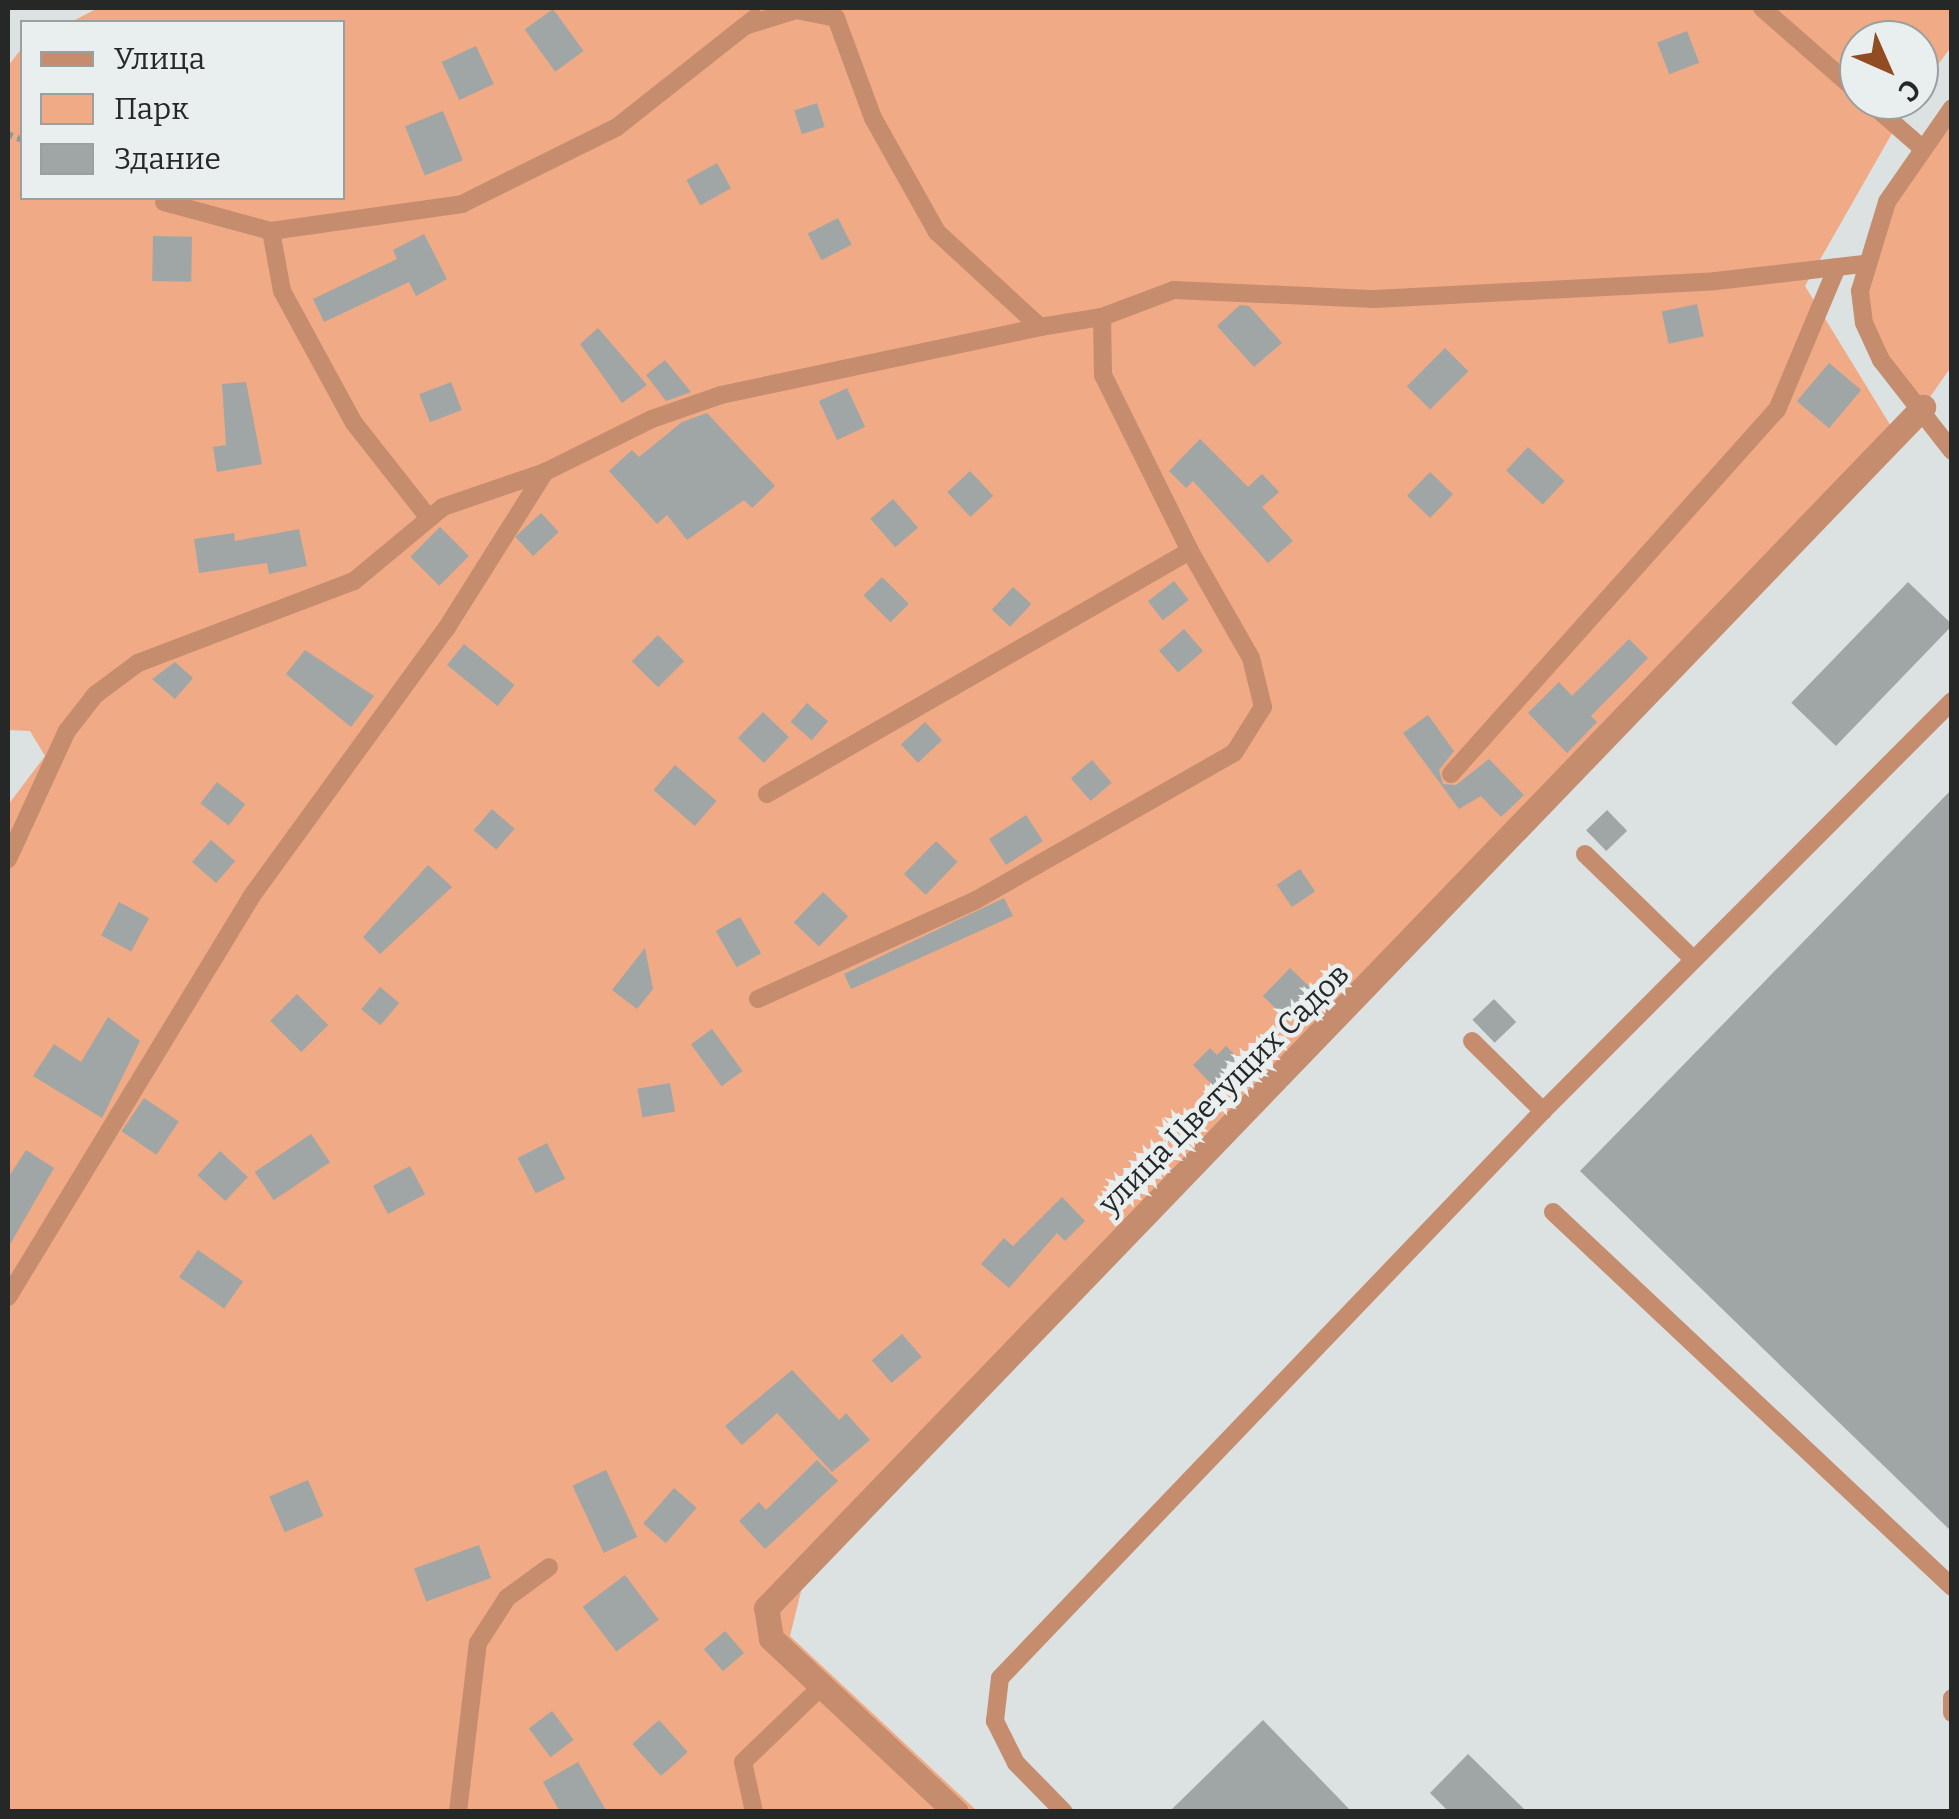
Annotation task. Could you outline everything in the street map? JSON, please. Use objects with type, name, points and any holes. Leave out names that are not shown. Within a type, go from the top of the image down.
[{"type":"street","name":"улица Цветущих Садов","points":[[956,1812],[771,1638],[766,1608],[784,1584],[1381,976],[1922,407]]},
{"type":"lane","points":[[164,202],[270,231],[462,204],[616,127],[766,8]]},
{"type":"lane","points":[[1762,8],[1839,75]]},
{"type":"lane","points":[[748,24],[796,10],[836,13],[874,118],[937,232],[1040,327]]},
{"type":"lane","points":[[1952,108],[1886,202],[1864,264],[1864,323],[1881,360],[1922,407],[1952,451]]},
{"type":"lane","points":[[1890,120],[1922,148]]},
{"type":"lane","points":[[270,231],[282,291],[354,423],[428,517]]},
{"type":"lane","points":[[8,859],[67,732],[95,695],[138,664],[354,580],[428,517],[545,472],[652,418],[721,396],[1102,317],[1174,290],[1375,298],[1716,281],[1864,264]]},
{"type":"lane","points":[[1451,774],[1777,410],[1836,267]]},
{"type":"lane","points":[[758,999],[976,900],[1234,753],[1263,706],[1250,658],[1190,551],[1103,375],[1102,317]]},
{"type":"lane","points":[[8,1297],[251,897],[446,628],[545,472]]},
{"type":"lane","points":[[767,794],[1190,551]]},
{"type":"lane","points":[[1064,1812],[1016,1763],[994,1721],[1000,1678],[1692,958],[1952,701]]},
{"type":"lane","points":[[1585,854],[1692,958]]},
{"type":"lane","points":[[1472,1041],[1543,1111]]},
{"type":"lane","points":[[1553,1212],[1952,1587]]},
{"type":"lane","points":[[458,1812],[478,1643],[507,1598],[549,1567]]},
{"type":"lane","points":[[754,1812],[743,1762],[821,1687]]},
{"type":"lane","points":[[1952,1698],[1952,1714]]},
{"type":"green space","points":[[98,8],[1951,8],[1951,47],[1939,63],[1939,20],[1839,20],[1839,120],[1900,120],[1805,286],[1900,441],[808,1563],[790,1636],[977,1811],[8,1811],[8,805],[45,756],[30,731],[8,730],[8,66],[20,51],[20,200],[345,200],[345,20],[75,20]]},
{"type":"green space","points":[[1951,108],[1951,367],[1923,407],[1864,323],[1864,264],[1887,202]]},
{"type":"building","points":[[553,9],[584,51],[555,72],[525,30]]},
{"type":"building","points":[[1687,31],[1699,63],[1669,74],[1657,42]]},
{"type":"building","points":[[476,46],[494,84],[459,100],[442,62]]},
{"type":"building","points":[[817,103],[825,127],[802,134],[794,110]]},
{"type":"building","points":[[443,111],[463,160],[425,175],[405,126]]},
{"type":"building","points":[[717,163],[731,188],[700,205],[686,180]]},
{"type":"building","points":[[838,218],[852,245],[821,260],[808,233]]},
{"type":"building","points":[[424,234],[447,279],[416,296],[409,282],[324,322],[313,299],[397,259],[393,250]]},
{"type":"building","points":[[153,236],[192,237],[191,282],[152,281]]},
{"type":"building","points":[[1697,304],[1704,336],[1669,344],[1662,311]]},
{"type":"building","points":[[1240,305],[1249,306],[1282,343],[1254,367],[1217,326]]},
{"type":"building","points":[[598,328],[647,385],[622,403],[580,344]]},
{"type":"building","points":[[1445,348],[1468,371],[1430,410],[1407,386]]},
{"type":"building","points":[[665,360],[691,392],[666,401],[646,375]]},
{"type":"building","points":[[1829,363],[1861,390],[1829,428],[1797,401]]},
{"type":"building","points":[[246,382],[262,464],[217,472],[213,447],[226,445],[222,384]]},
{"type":"building","points":[[451,382],[462,410],[430,422],[419,394]]},
{"type":"building","points":[[847,388],[865,427],[837,440],[819,401]]},
{"type":"building","points":[[707,413],[775,486],[752,508],[744,500],[687,540],[667,515],[657,524],[609,471],[632,450],[639,457],[682,422]]},
{"type":"building","points":[[1200,439],[1248,487],[1262,474],[1279,492],[1262,507],[1293,541],[1268,563],[1193,481],[1186,488],[1169,471]]},
{"type":"building","points":[[1528,447],[1565,481],[1543,505],[1506,470]]},
{"type":"building","points":[[970,471],[993,496],[971,517],[947,492]]},
{"type":"building","points":[[1430,472],[1453,494],[1430,518],[1407,496]]},
{"type":"building","points":[[893,499],[918,528],[895,547],[870,519]]},
{"type":"building","points":[[541,513],[559,532],[533,556],[515,537]]},
{"type":"building","points":[[440,527],[469,556],[439,586],[410,557]]},
{"type":"building","points":[[299,529],[307,566],[269,574],[267,563],[199,573],[194,539],[234,533],[235,541]]},
{"type":"building","points":[[882,577],[909,604],[890,622],[864,595]]},
{"type":"building","points":[[1174,581],[1189,600],[1163,620],[1148,601]]},
{"type":"building","points":[[1908,582],[1952,626],[1836,746],[1791,703]]},
{"type":"building","points":[[1013,587],[1031,604],[1010,627],[992,610]]},
{"type":"building","points":[[1184,629],[1203,651],[1178,673],[1159,651]]},
{"type":"building","points":[[658,635],[684,661],[658,687],[632,661]]},
{"type":"building","points":[[1629,639],[1648,658],[1591,716],[1597,722],[1567,753],[1528,713],[1559,682],[1572,696]]},
{"type":"building","points":[[464,644],[515,685],[498,706],[447,665]]},
{"type":"building","points":[[305,650],[374,696],[351,727],[286,674]]},
{"type":"building","points":[[175,662],[193,678],[175,699],[152,679]]},
{"type":"building","points":[[807,703],[828,721],[812,740],[791,722]]},
{"type":"building","points":[[763,712],[789,737],[764,763],[738,738]]},
{"type":"building","points":[[1428,715],[1454,751],[1439,770],[1443,784],[1456,785],[1489,759],[1524,795],[1501,817],[1481,796],[1459,809],[1403,733]]},
{"type":"building","points":[[925,722],[942,740],[918,763],[901,745]]},
{"type":"building","points":[[1092,760],[1112,783],[1091,801],[1071,778]]},
{"type":"building","points":[[675,765],[717,801],[695,826],[653,790]]},
{"type":"building","points":[[217,782],[245,804],[229,825],[200,803]]},
{"type":"building","points":[[1952,789],[1952,1532],[1580,1171]]},
{"type":"building","points":[[492,809],[515,829],[496,850],[474,830]]},
{"type":"building","points":[[1607,810],[1627,831],[1606,851],[1586,830]]},
{"type":"building","points":[[1026,815],[1043,841],[1006,865],[989,839]]},
{"type":"building","points":[[211,840],[235,861],[216,883],[192,862]]},
{"type":"building","points":[[936,841],[958,862],[926,895],[904,874]]},
{"type":"building","points":[[428,865],[452,887],[380,954],[363,937]]},
{"type":"building","points":[[1300,869],[1315,891],[1292,907],[1277,885]]},
{"type":"building","points":[[823,892],[848,916],[819,947],[794,922]]},
{"type":"building","points":[[1004,898],[1013,916],[851,989],[844,974]]},
{"type":"building","points":[[119,902],[149,918],[131,952],[101,936]]},
{"type":"building","points":[[740,917],[761,953],[737,967],[716,931]]},
{"type":"building","points":[[645,948],[653,989],[637,1009],[612,990]]},
{"type":"building","points":[[1290,968],[1311,988],[1284,1016],[1263,996]]},
{"type":"building","points":[[380,987],[399,1003],[381,1025],[361,1009]]},
{"type":"building","points":[[297,994],[328,1025],[301,1052],[270,1021]]},
{"type":"building","points":[[1494,999],[1516,1022],[1495,1043],[1472,1020]]},
{"type":"building","points":[[108,1017],[140,1041],[102,1118],[33,1076],[54,1044],[81,1062]]},
{"type":"building","points":[[712,1029],[743,1071],[722,1086],[691,1044]]},
{"type":"building","points":[[1226,1046],[1250,1070],[1223,1096],[1193,1065],[1210,1048],[1217,1055]]},
{"type":"building","points":[[670,1083],[675,1112],[643,1117],[638,1089]]},
{"type":"building","points":[[144,1098],[179,1121],[156,1155],[122,1131]]},
{"type":"building","points":[[311,1134],[330,1162],[274,1200],[255,1172]]},
{"type":"building","points":[[547,1143],[565,1179],[536,1194],[518,1158]]},
{"type":"building","points":[[26,1150],[54,1168],[8,1248],[8,1178]]},
{"type":"building","points":[[220,1151],[248,1177],[225,1201],[197,1175]]},
{"type":"building","points":[[410,1166],[425,1194],[388,1214],[373,1186]]},
{"type":"building","points":[[1062,1197],[1085,1221],[1065,1241],[1057,1233],[1009,1288],[981,1264],[1004,1238],[1013,1246]]},
{"type":"building","points":[[198,1250],[243,1282],[224,1309],[179,1277]]},
{"type":"building","points":[[902,1334],[922,1357],[891,1383],[872,1360]]},
{"type":"building","points":[[792,1370],[839,1420],[846,1413],[870,1440],[832,1472],[777,1413],[742,1445],[725,1426]]},
{"type":"building","points":[[817,1460],[838,1481],[765,1549],[739,1521],[759,1502],[766,1510]]},
{"type":"building","points":[[606,1470],[637,1537],[604,1553],[572,1486]]},
{"type":"building","points":[[308,1480],[323,1516],[285,1532],[269,1496]]},
{"type":"building","points":[[674,1488],[697,1508],[666,1543],[643,1523]]},
{"type":"building","points":[[479,1545],[491,1578],[426,1601],[414,1569]]},
{"type":"building","points":[[625,1575],[659,1620],[616,1652],[583,1607]]},
{"type":"building","points":[[725,1631],[744,1653],[723,1671],[704,1649]]},
{"type":"building","points":[[552,1711],[574,1740],[551,1757],[529,1728]]},
{"type":"building","points":[[659,1720],[688,1752],[661,1776],[632,1744]]},
{"type":"building","points":[[1263,1720],[1352,1812],[1169,1812]]},
{"type":"building","points":[[1468,1754],[1527,1812],[1449,1812],[1430,1793]]},
{"type":"building","points":[[578,1762],[607,1812],[560,1812],[543,1782]]}]
